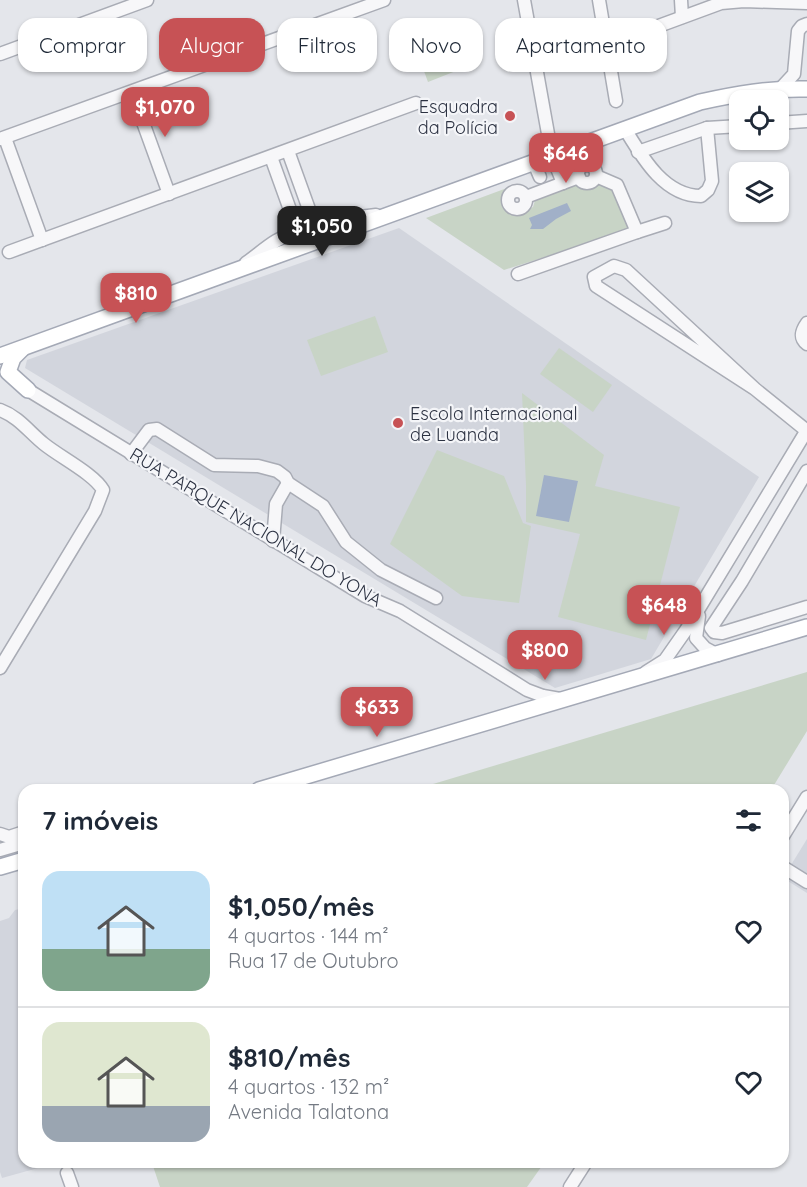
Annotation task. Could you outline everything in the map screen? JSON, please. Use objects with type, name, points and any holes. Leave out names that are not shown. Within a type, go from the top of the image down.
[{"type":"main road","points":[[0,356],[395,213],[541,178],[552,156],[700,102],[740,93],[781,88],[807,89]]},
{"type":"main road","points":[[23,348],[13,358],[8,372],[28,390]]},
{"type":"main road","points":[[0,373],[28,390]]},
{"type":"main road","points":[[0,378],[28,390]]},
{"type":"main road","points":[[279,784],[807,627]]},
{"type":"main road","points":[[0,867],[18,862]]},
{"type":"street","points":[[0,54],[147,0]]},
{"type":"street","points":[[42,240],[3,138],[384,0]]},
{"type":"street","points":[[524,0],[552,156],[563,183]]},
{"type":"street","points":[[599,0],[602,18]]},
{"type":"street","points":[[681,0],[682,17]]},
{"type":"street","points":[[667,23],[731,1],[806,2],[807,22],[798,31],[792,77],[781,88]]},
{"type":"street","points":[[795,62],[798,67],[807,70]]},
{"type":"street","points":[[611,72],[616,101]]},
{"type":"street","points":[[132,92],[169,194]]},
{"type":"street","points":[[9,252],[416,103]]},
{"type":"street","points":[[789,122],[807,121]]},
{"type":"street","points":[[638,152],[707,128],[729,127]]},
{"type":"street","points":[[624,129],[638,152],[658,176],[678,192],[689,196],[701,196],[708,190],[712,181],[707,128]]},
{"type":"street","points":[[288,151],[315,226]]},
{"type":"street","points":[[271,157],[298,232]]},
{"type":"street","points":[[526,197],[541,178],[563,183],[579,177],[580,168],[588,165],[594,168],[596,176],[617,185],[638,232]]},
{"type":"street","points":[[238,270],[278,240],[298,232],[327,222],[395,213]]},
{"type":"street","points":[[518,274],[665,223]]},
{"type":"street","points":[[632,680],[665,660],[807,430],[755,389],[621,267],[614,266],[594,277],[596,286],[755,389]]},
{"type":"street","points":[[807,323],[802,336],[807,344]]},
{"type":"street","name":"RUA PARQUE NACIONAL DO YONA","points":[[28,390],[364,596],[400,611],[527,690],[543,696],[571,698]]},
{"type":"street","points":[[0,410],[27,427],[44,444],[98,480],[103,490],[95,511],[0,668]]},
{"type":"street","points":[[131,454],[149,430],[157,429],[214,465],[267,467],[277,471],[285,477],[288,483],[323,506],[346,542],[381,570],[436,598]]},
{"type":"street","points":[[807,471],[742,581],[711,628],[714,632],[722,633],[807,607]]},
{"type":"street","points":[[273,541],[276,504],[288,483]]},
{"type":"street","points":[[704,600],[696,638],[705,648],[718,655]]},
{"type":"street","points":[[505,716],[516,709],[524,699],[521,688],[515,682]]},
{"type":"street","points":[[789,826],[807,797]]},
{"type":"street","points":[[0,834],[9,837],[18,833]]},
{"type":"street","points":[[0,850],[18,845]]},
{"type":"street","points":[[789,870],[806,880]]},
{"type":"street","points":[[570,1187],[582,1168]]},
{"type":"street","points":[[68,1173],[72,1187]]},
{"type":"shaded area","name":"Escola Internacional de Luanda","points":[[399,228],[759,477],[651,659],[555,688],[25,368],[27,360]]},
{"type":"shaded area","points":[[807,839],[807,893],[789,882],[789,868]]},
{"type":"shaded area","points":[[18,909],[18,1168],[38,1168],[2,1178],[0,1172],[0,921],[9,918]]},
{"type":"green space","points":[[424,72],[453,72],[428,82]]},
{"type":"green space","points":[[576,182],[585,188],[603,182],[615,186],[630,230],[504,270],[426,218],[507,188],[501,203],[513,216],[533,207],[536,197]]},
{"type":"green space","points":[[375,316],[388,352],[321,376],[307,340]]},
{"type":"green space","points":[[559,348],[612,385],[593,412],[540,374]]},
{"type":"green space","points":[[522,393],[604,455],[595,486],[680,507],[646,640],[558,617],[580,534],[526,522]]},
{"type":"green space","points":[[437,450],[504,476],[523,523],[531,526],[519,603],[462,596],[390,544]]},
{"type":"green space","points":[[807,672],[807,731],[775,784],[433,784]]},
{"type":"green space","points":[[154,1168],[540,1168],[527,1187],[160,1187]]},
{"type":"water","points":[[567,203],[571,211],[543,229],[530,229],[532,225],[529,218]]},
{"type":"water","points":[[544,475],[578,481],[569,522],[536,516]]},
{"type":"place","name":"Esquadra da Polícia","points":[[510,116]]},
{"type":"place","name":"Escola Internacional de Luanda","points":[[398,423]]}]
